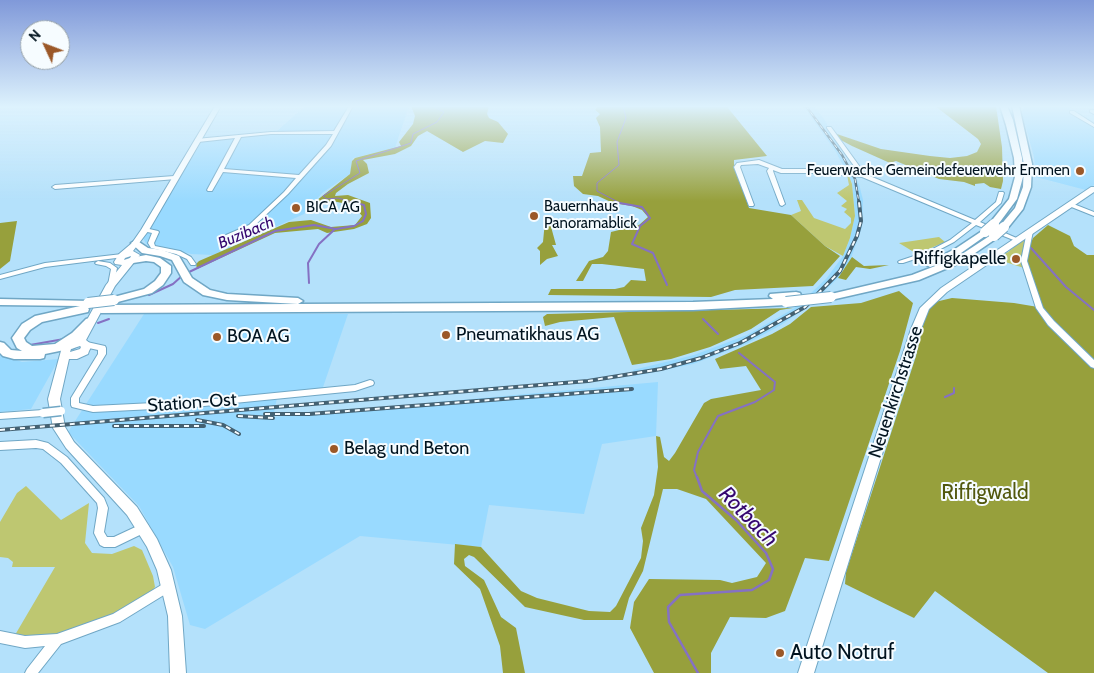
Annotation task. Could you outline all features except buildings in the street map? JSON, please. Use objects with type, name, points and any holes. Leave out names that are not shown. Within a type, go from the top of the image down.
[{"type":"highway","points":[[112,304],[786,302],[915,278],[959,260],[985,229],[994,224],[1013,199],[1019,177],[1018,158],[1013,137]]},
{"type":"highway","points":[[985,229],[1005,231],[1019,209],[1027,187],[1028,164],[1022,137]]},
{"type":"highway","points":[[129,255],[166,255],[178,260],[184,274],[197,288],[216,295],[298,301]]},
{"type":"highway","points":[[112,304],[148,291],[159,283],[166,273],[166,266],[157,260],[129,255]]},
{"type":"highway","points":[[737,302],[833,293]]},
{"type":"highway","points":[[0,308],[298,301],[632,303]]},
{"type":"highway","points":[[0,302],[86,306]]},
{"type":"highway","points":[[75,350],[42,350],[22,347],[19,342],[19,335],[39,319],[86,306]]},
{"type":"highway","points":[[42,350],[70,340],[90,322]]},
{"type":"highway","points":[[0,346],[7,353],[17,356],[75,350]]},
{"type":"main road","points":[[178,673],[177,633],[168,586],[159,558],[144,528],[125,502],[70,445],[62,433],[54,405],[56,388],[62,372],[111,285],[200,137]]},
{"type":"main road","name":"Neuenkirchstrasse","points":[[807,672],[921,316],[935,297],[1094,189]]},
{"type":"street","points":[[198,140],[225,137]]},
{"type":"street","points":[[210,190],[238,137]]},
{"type":"street","points":[[228,236],[251,226],[300,177],[333,137]]},
{"type":"street","points":[[836,137],[863,176]]},
{"type":"street","points":[[751,205],[738,166],[759,162],[772,168],[863,176],[985,229],[1005,231],[1018,240]]},
{"type":"street","points":[[772,168],[770,171],[782,204]]},
{"type":"street","points":[[221,170],[300,177]]},
{"type":"street","points":[[55,187],[174,178]]},
{"type":"street","points":[[901,262],[985,229],[999,202],[1001,193]]},
{"type":"street","points":[[1070,205],[1094,214]]},
{"type":"street","points":[[144,230],[156,232],[151,243],[152,248],[178,252],[188,258],[193,264]]},
{"type":"street","points":[[1030,231],[1024,261],[1040,308],[1051,323],[1094,365]]},
{"type":"street","points":[[0,277],[45,265],[101,260],[129,255]]},
{"type":"street","points":[[84,261],[113,267],[111,285]]},
{"type":"street","points":[[0,416],[61,411],[75,405],[75,398],[101,358],[102,351],[75,350]]},
{"type":"street","name":"Station-Ost","points":[[75,405],[102,409],[194,404],[347,389],[370,383]]},
{"type":"street","points":[[0,446],[22,443],[41,445],[64,460],[101,501],[99,533],[104,542],[115,542],[144,528]]},
{"type":"street","points":[[0,637],[25,642],[57,640],[116,618],[168,586]]},
{"type":"street","points":[[31,673],[57,640]]},
{"type":"shaded area","name":"Buzibach","points":[[399,137],[395,148],[353,158],[350,174],[322,193],[304,214],[213,255],[191,254],[147,245],[143,238],[204,138]]},
{"type":"shaded area","points":[[826,137],[834,137],[859,184],[863,200],[862,227],[850,261],[838,278],[810,305],[781,325],[748,343],[693,364],[635,376],[633,370],[694,355],[747,335],[796,307],[826,279],[843,256],[850,238],[855,216],[852,183],[836,152]]},
{"type":"shaded area","points":[[1029,137],[1094,137],[1094,185],[1086,190],[1036,177],[1034,157]]},
{"type":"shaded area","points":[[144,314],[348,314],[321,393],[277,398],[273,417],[658,382],[656,436],[602,444],[584,514],[489,505],[481,547],[360,536],[205,629],[190,625],[173,567],[139,506],[68,432]]},
{"type":"shaded area","points":[[0,354],[22,362],[59,359],[31,409],[0,412]]},
{"type":"green space","points":[[403,137],[417,137],[411,146],[395,154],[363,160],[367,164],[369,173],[336,193],[335,196],[348,195],[370,203],[371,218],[367,224],[354,229],[327,233],[318,229],[275,233],[197,269],[196,264],[199,261],[289,222],[311,220],[331,227],[355,225],[362,216],[358,211],[358,206],[332,201],[321,205],[316,201],[350,174],[352,161],[355,158],[401,146],[399,142]]},
{"type":"green space","points":[[438,137],[506,137],[503,143],[485,141],[463,152]]},
{"type":"green space","points":[[600,137],[752,137],[767,156],[734,160],[749,208],[791,215],[825,246],[840,256],[813,286],[735,290],[711,297],[548,295],[551,289],[615,289],[624,287],[631,280],[646,281],[644,269],[592,264],[583,281],[576,281],[589,261],[603,257],[608,251],[611,232],[639,225],[648,217],[642,210],[632,206],[613,203],[598,196],[583,194],[574,186],[573,176],[582,176],[590,153],[601,152]]},
{"type":"green space","points":[[837,137],[847,137],[881,149],[950,158],[967,156],[977,152],[981,144],[976,137],[1001,137],[1003,181],[1001,189],[990,187],[984,183],[975,184],[975,186],[964,182],[939,179],[896,161],[890,163]]},
{"type":"green space","points":[[847,175],[852,184],[855,216],[850,238],[843,256],[825,246],[791,215],[801,211],[797,200],[802,200],[814,218],[845,229],[851,223],[851,218],[844,212],[847,209],[841,206],[847,201],[837,193],[849,185]]},
{"type":"green space","points":[[17,221],[10,261],[0,269],[0,223]]},
{"type":"green space","points":[[545,221],[550,223],[556,245],[552,245],[558,256],[547,259],[540,265],[540,251],[537,248],[543,242]]},
{"type":"green space","points":[[1048,225],[1070,236],[1074,246],[1087,255],[1094,255],[1094,364],[1043,310],[1028,270],[1026,254],[1033,238]]},
{"type":"green space","points":[[939,237],[945,242],[917,254],[899,243]]},
{"type":"green space","points":[[1026,237],[1024,268],[996,259],[1008,252]]},
{"type":"green space","points":[[852,257],[864,266],[889,265],[870,269],[856,267],[846,280],[838,278]]},
{"type":"green space","points":[[899,291],[913,303],[900,351],[829,561],[805,558],[785,611],[766,618],[730,617],[711,653],[711,673],[654,673],[630,628],[634,602],[649,579],[720,580],[732,583],[757,577],[766,563],[706,499],[677,489],[663,489],[643,571],[629,598],[623,620],[584,620],[525,607],[474,557],[469,555],[464,559],[465,566],[484,580],[501,617],[516,628],[525,673],[503,673],[500,646],[480,589],[454,564],[455,544],[481,547],[521,591],[537,598],[589,611],[610,612],[616,606],[641,558],[643,541],[641,528],[654,495],[658,467],[656,436],[660,437],[664,457],[669,461],[704,403],[711,399],[761,390],[746,366],[720,369],[715,359],[772,334],[790,324],[811,307],[861,303]]},
{"type":"green space","name":"Riffigwald","points":[[952,298],[1038,307],[1094,367],[1094,673],[1048,673],[935,591],[914,618],[845,584],[846,572],[916,356],[926,313],[935,302]]},
{"type":"green space","points":[[793,308],[780,310],[751,329],[710,347],[671,359],[632,365],[614,317],[560,322],[545,326],[543,317],[547,314]]},
{"type":"green space","points":[[26,486],[61,520],[89,503],[85,543],[92,553],[112,554],[134,546],[142,550],[153,576],[155,587],[152,591],[120,614],[70,633],[30,637],[15,635],[55,567],[12,567],[13,562],[8,558],[0,557],[0,522],[17,493]]},
{"type":"waterway","name":"Buzibach","points":[[356,203],[338,198],[327,199],[323,196],[360,173],[356,161],[411,143],[412,137]]},
{"type":"waterway","name":"Rotbach","points":[[619,137],[617,142],[619,165],[597,183],[597,191],[620,203]]},
{"type":"waterway","name":"Buzibach","points":[[352,202],[356,203]]},
{"type":"waterway","name":"Rotbach","points":[[614,202],[642,207],[650,218],[640,226],[632,244],[653,253],[667,285]]},
{"type":"waterway","name":"Buzibach","points":[[187,273],[275,231],[314,225],[336,229],[354,226],[363,221],[366,214],[364,205],[356,203]]},
{"type":"waterway","points":[[309,283],[308,263],[319,244],[334,230]]},
{"type":"waterway","points":[[1031,248],[1066,287],[1094,310]]},
{"type":"waterway","name":"Buzibach","points":[[149,295],[173,284],[183,275]]},
{"type":"waterway","name":"Buzibach","points":[[98,323],[109,319]]},
{"type":"waterway","name":"Rotbach","points":[[703,319],[718,334]]},
{"type":"waterway","name":"Buzibach","points":[[30,345],[64,339]]},
{"type":"waterway","name":"Rotbach","points":[[697,478],[694,470],[698,452],[718,416],[755,402],[774,390],[775,382],[739,353]]},
{"type":"waterway","points":[[945,397],[954,393],[954,388]]},
{"type":"waterway","name":"Rotbach","points":[[697,477],[702,491],[736,520],[766,553],[773,569],[769,580],[752,590],[680,595],[668,607],[669,622],[698,673]]},
{"type":"railway","points":[[829,137],[842,155],[855,179],[859,203]]},
{"type":"railway","points":[[0,430],[588,381],[661,369],[701,358],[740,343],[805,307],[840,271],[857,236],[861,221],[859,202]]},
{"type":"railway","points":[[265,414],[309,414],[632,389]]},
{"type":"railway","points":[[238,416],[273,418]]},
{"type":"railway","points":[[197,420],[223,425],[239,434]]},
{"type":"railway","points":[[114,426],[204,426]]},
{"type":"place","name":"Feuerwache Gemeindefeuerwehr Emmen","points":[[1080,171]]},
{"type":"place","name":"BICA AG","points":[[296,208]]},
{"type":"place","name":"Bauernhaus Panoramablick","points":[[534,216]]},
{"type":"place","name":"Riffigkapelle","points":[[1016,259]]},
{"type":"place","name":"Pneumatikhaus AG","points":[[446,335]]},
{"type":"place","name":"BOA AG","points":[[217,337]]},
{"type":"place","name":"Belag und Beton","points":[[334,449]]},
{"type":"place","name":"Auto Notruf","points":[[780,653]]}]
